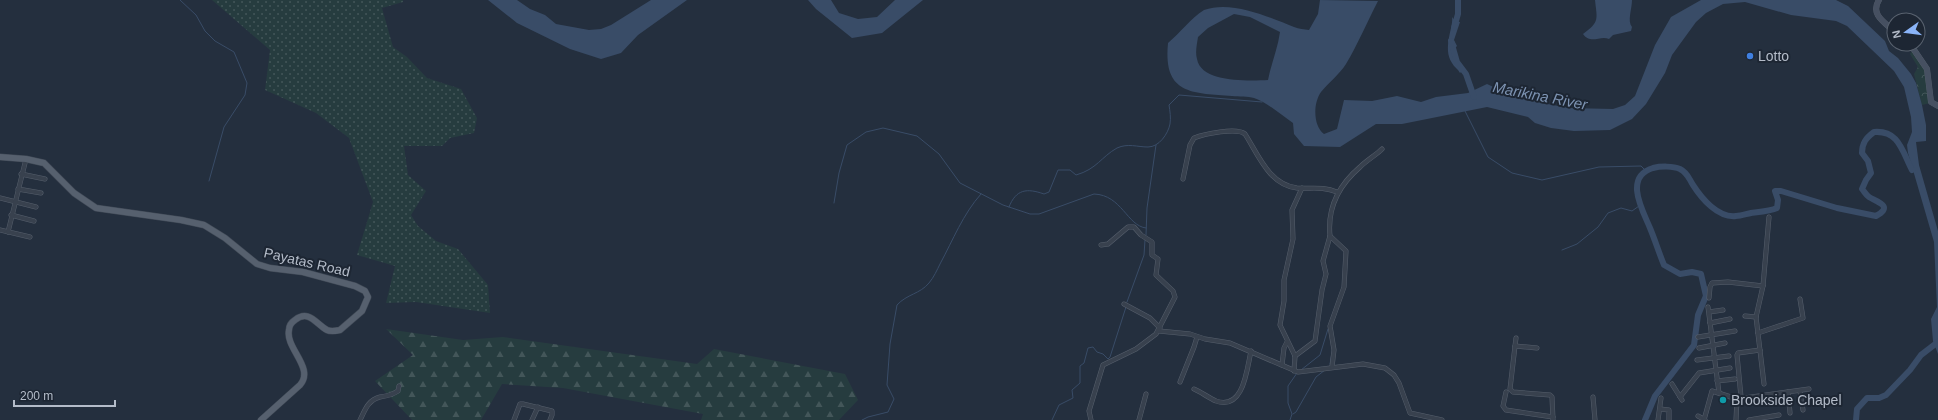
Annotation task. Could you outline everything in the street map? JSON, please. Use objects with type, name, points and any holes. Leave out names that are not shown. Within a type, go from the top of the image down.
[{"type":"main road","name":"Payatas Road","points":[[0,157],[26,159],[46,164],[74,193],[96,208],[200,223],[215,231],[261,265],[303,272],[350,284],[366,292],[368,299],[364,308],[340,330],[327,329],[313,318],[306,316],[299,317],[291,324],[288,335],[303,369],[304,378],[300,385],[260,420]]},
{"type":"street","points":[[1878,0],[1875,9],[1877,15],[1886,23]]},
{"type":"street","points":[[1915,52],[1927,69],[1931,102],[1938,106]]},
{"type":"street","points":[[1183,179],[1190,145],[1194,138],[1208,134],[1239,130],[1245,134],[1271,175],[1286,185],[1302,188],[1319,187],[1337,192]]},
{"type":"street","points":[[1294,356],[1314,341],[1326,274],[1323,260],[1330,236],[1330,212],[1337,192],[1360,167],[1382,149]]},
{"type":"street","points":[[8,232],[21,174],[26,159]]},
{"type":"street","points":[[21,174],[45,179]]},
{"type":"street","points":[[1294,371],[1294,356],[1280,325],[1284,301],[1283,287],[1293,239],[1292,210],[1302,188]]},
{"type":"street","points":[[18,189],[40,193]]},
{"type":"street","points":[[0,198],[36,207]]},
{"type":"street","points":[[11,215],[34,221]]},
{"type":"street","points":[[1764,384],[1756,317],[1763,286],[1768,217]]},
{"type":"street","points":[[1091,420],[1089,411],[1103,365],[1136,349],[1160,329],[1176,296],[1156,275],[1158,259],[1152,255],[1152,242],[1131,226],[1108,244],[1100,245]]},
{"type":"street","points":[[0,230],[30,237]]},
{"type":"street","points":[[1330,236],[1346,251],[1344,287],[1330,326],[1334,350],[1332,367]]},
{"type":"street","points":[[1708,298],[1712,283],[1728,282],[1763,286]]},
{"type":"street","points":[[1758,333],[1803,318],[1800,299]]},
{"type":"street","points":[[1124,304],[1150,318],[1160,329],[1230,343],[1294,371],[1302,372],[1332,367],[1371,364],[1385,368],[1394,375],[1399,383],[1410,413],[1442,420]]},
{"type":"street","points":[[1708,307],[1719,393]]},
{"type":"street","points":[[1708,312],[1723,310]]},
{"type":"street","points":[[1745,316],[1756,317]]},
{"type":"street","points":[[1710,323],[1730,319]]},
{"type":"street","points":[[1698,337],[1735,331]]},
{"type":"street","points":[[1180,382],[1197,337]]},
{"type":"street","points":[[1506,392],[1503,406],[1506,410],[1553,418],[1552,397],[1550,395],[1511,391],[1516,338]]},
{"type":"street","points":[[1282,365],[1284,348],[1287,342]]},
{"type":"street","points":[[1699,348],[1725,343]]},
{"type":"street","points":[[1515,346],[1537,348]]},
{"type":"street","points":[[1736,420],[1739,398],[1737,355],[1738,353],[1760,350]]},
{"type":"street","points":[[1194,389],[1219,402],[1226,402],[1234,399],[1239,393],[1244,382],[1251,351]]},
{"type":"street","points":[[1697,360],[1729,356]]},
{"type":"street","points":[[1672,384],[1681,398],[1699,373],[1730,368]]},
{"type":"street","points":[[1717,382],[1735,380]]},
{"type":"street","points":[[360,420],[370,403],[398,391],[399,386]]},
{"type":"street","points":[[1698,416],[1704,420],[1712,391],[1739,398],[1808,389]]},
{"type":"street","points":[[1800,391],[1803,410]]},
{"type":"street","points":[[1788,392],[1790,413]]},
{"type":"street","points":[[1139,420],[1146,394]]},
{"type":"street","points":[[1593,397],[1595,420]]},
{"type":"street","points":[[1658,420],[1661,398]]},
{"type":"street","points":[[514,420],[520,404],[552,411],[550,420]]},
{"type":"street","points":[[532,420],[538,407]]},
{"type":"street","points":[[1660,409],[1669,410],[1669,420]]},
{"type":"street","points":[[1748,420],[1779,416]]},
{"type":"green space","points":[[212,0],[403,0],[403,2],[382,8],[393,47],[407,57],[427,78],[461,89],[477,118],[474,133],[450,138],[442,146],[404,146],[408,175],[426,191],[411,215],[418,226],[436,241],[458,249],[488,285],[490,313],[416,302],[386,303],[395,266],[357,255],[373,202],[349,138],[316,113],[265,90],[270,50]]},
{"type":"green space","points":[[1911,52],[1915,52],[1925,68],[1930,103],[1922,105],[1914,74],[1918,67],[1910,54]]},
{"type":"green space","points":[[386,329],[463,340],[503,337],[697,364],[714,349],[845,374],[858,400],[839,420],[701,420],[703,414],[563,388],[502,384],[481,420],[412,420],[375,381],[413,355]]},
{"type":"water","points":[[488,0],[517,0],[530,9],[545,15],[556,24],[589,30],[601,29],[611,25],[651,0],[687,0],[638,35],[621,53],[601,59],[570,49],[517,23]]},
{"type":"water","points":[[808,0],[831,0],[839,13],[858,19],[877,17],[895,0],[923,0],[882,33],[852,38],[816,9]]},
{"type":"water","points":[[1320,0],[1378,1],[1355,49],[1346,64],[1318,97],[1315,114],[1318,126],[1324,134],[1337,129],[1344,100],[1372,101],[1397,96],[1421,102],[1436,97],[1468,93],[1487,84],[1502,91],[1516,93],[1542,103],[1569,108],[1613,109],[1625,105],[1635,96],[1655,45],[1671,17],[1701,0],[1836,0],[1848,6],[1885,41],[1886,52],[1890,52],[1898,58],[1911,74],[1916,83],[1922,105],[1926,125],[1926,141],[1916,142],[1919,165],[1938,231],[1938,354],[1933,341],[1931,319],[1937,307],[1934,242],[1908,153],[1907,145],[1912,132],[1911,117],[1904,87],[1894,71],[1847,26],[1836,21],[1791,15],[1745,2],[1723,4],[1706,13],[1696,22],[1672,55],[1665,73],[1646,104],[1632,119],[1610,130],[1574,131],[1551,128],[1535,123],[1528,117],[1487,107],[1402,124],[1376,124],[1340,147],[1304,146],[1294,134],[1293,123],[1264,102],[1252,97],[1204,94],[1192,91],[1183,88],[1175,81],[1170,72],[1168,43],[1204,10],[1215,7],[1238,8],[1296,28],[1309,30],[1318,14]],"holes":[[[1234,14],[1250,17],[1280,32],[1268,80],[1250,81],[1227,79],[1207,73],[1200,67],[1196,54],[1198,37],[1208,28]]]},
{"type":"water","points":[[1595,0],[1632,0],[1630,18],[1632,27],[1631,31],[1613,35],[1609,39],[1589,39],[1586,37],[1583,34],[1595,23],[1597,16]]},
{"type":"water","points":[[1452,17],[1455,21],[1460,22],[1454,40],[1457,46],[1455,48],[1453,46],[1452,48],[1457,59],[1457,64],[1463,70],[1460,73],[1452,63],[1448,51]]},
{"type":"waterway","points":[[180,0],[196,15],[205,31],[215,41],[234,52],[247,83],[245,95],[224,127],[209,181]]},
{"type":"waterway","points":[[1454,28],[1458,14],[1458,0]]},
{"type":"waterway","points":[[1451,41],[1457,62],[1466,74],[1474,97]]},
{"type":"waterway","points":[[1009,207],[1019,193],[1032,191],[1044,194],[1049,192],[1058,170],[1070,170],[1076,175],[1089,170],[1117,148],[1125,146],[1148,147],[1156,145],[1169,128],[1169,105],[1179,95],[1262,102]]},
{"type":"waterway","points":[[1465,111],[1488,157],[1512,173],[1542,180],[1599,167],[1641,166],[1646,171]]},
{"type":"waterway","points":[[834,203],[839,173],[847,145],[866,132],[883,128],[917,136],[939,154],[960,183],[1003,205],[1030,214],[1039,214],[1094,194],[1111,199],[1134,222],[1139,226],[1146,228]]},
{"type":"waterway","points":[[1645,420],[1655,396],[1694,345],[1698,315],[1706,296],[1701,274],[1692,272],[1680,274],[1664,265],[1640,204],[1638,195],[1637,186],[1639,179],[1644,172],[1660,167],[1680,169],[1687,174],[1697,190],[1711,206],[1717,211],[1729,216],[1740,216],[1777,208],[1778,200],[1775,191],[1781,191],[1837,208],[1876,216],[1884,209],[1884,207],[1882,204],[1868,196],[1862,189],[1871,173],[1868,161],[1862,153],[1863,146],[1867,139],[1874,132],[1889,134],[1899,143],[1912,170]]},
{"type":"waterway","points":[[1146,235],[1147,208],[1156,145]]},
{"type":"waterway","points":[[862,420],[888,412],[894,399],[887,385],[890,344],[897,305],[905,298],[922,290],[931,281],[969,210],[981,194]]},
{"type":"waterway","points":[[1562,250],[1577,244],[1598,227],[1608,213],[1621,208],[1632,211],[1639,206]]},
{"type":"waterway","points":[[1127,302],[1144,255],[1145,240]]},
{"type":"waterway","points":[[1052,420],[1059,405],[1073,398],[1072,390],[1080,383],[1080,366],[1084,363],[1088,348],[1093,347],[1097,352],[1103,354],[1108,359],[1110,357],[1126,307]]},
{"type":"waterway","points":[[1301,370],[1320,355],[1328,329]]},
{"type":"waterway","points":[[1856,420],[1857,409],[1867,398],[1879,398],[1886,395],[1910,370],[1921,355],[1938,342]]},
{"type":"waterway","points":[[1330,364],[1332,353]]},
{"type":"waterway","points":[[1293,414],[1296,412],[1316,377],[1325,370]]},
{"type":"waterway","points":[[1290,420],[1292,414],[1288,403],[1288,386],[1297,373]]},
{"type":"place","name":"Lotto","points":[[1750,56]]},
{"type":"place","name":"Brookside Chapel","points":[[1723,400]]},
{"type":"water label","name":"Marikina River","points":[[1540,96]]}]
